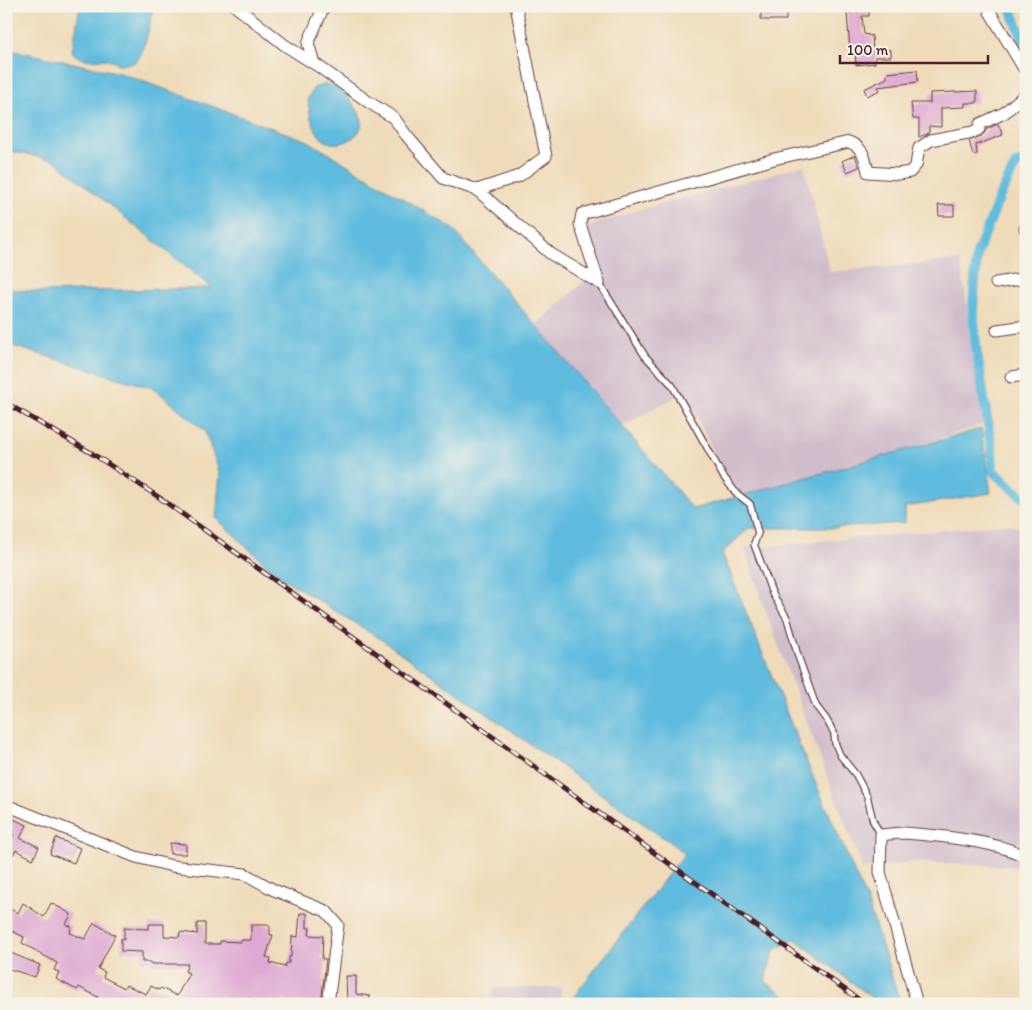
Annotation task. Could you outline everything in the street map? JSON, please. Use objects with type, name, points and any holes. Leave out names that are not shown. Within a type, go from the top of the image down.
[{"type":"street","points":[[235,6],[286,46],[394,118],[406,136],[443,178],[477,190],[551,254],[599,283]]},
{"type":"street","points":[[314,63],[308,43],[324,6]]},
{"type":"street","points":[[477,190],[519,176],[546,156],[516,6]]},
{"type":"street","points":[[988,6],[1026,72]]},
{"type":"street","points":[[599,283],[580,224],[582,214],[774,159],[849,142],[858,146],[864,156],[868,172],[898,174],[910,172],[916,165],[920,148],[931,140],[973,132],[979,129],[980,124],[986,120],[1004,113],[1026,94]]},
{"type":"street","points":[[996,283],[1026,278]]},
{"type":"street","points":[[997,330],[1026,326]]},
{"type":"street","points":[[1011,377],[1026,376]]},
{"type":"street","points":[[6,806],[136,857],[172,866],[245,874],[274,890],[326,911],[338,924],[328,1004]]},
{"type":"street","points":[[917,1004],[880,872],[882,835],[903,833],[984,843],[1019,852],[1026,858]]},
{"type":"lane","points":[[599,283],[645,356],[672,386],[723,476],[736,492],[750,504],[758,533],[754,544],[772,593],[787,618],[816,706],[834,733],[835,743],[840,755],[856,775],[867,796],[873,821],[882,835]]},
{"type":"shaded area","points":[[804,165],[830,272],[960,260],[985,424],[739,503],[684,392],[621,427],[534,327],[591,275],[583,229],[622,215]]},
{"type":"shaded area","points":[[1008,524],[1026,531],[1026,867],[913,862],[863,869],[761,599],[745,548]]},
{"type":"shaded area","points":[[493,988],[561,988],[560,1004],[491,1004]]},
{"type":"water","points":[[80,6],[154,6],[143,48],[137,60],[121,64],[105,59],[83,59],[72,52]]},
{"type":"water","points":[[6,49],[120,73],[308,141],[452,228],[693,509],[981,429],[991,493],[905,507],[905,523],[832,528],[749,528],[722,553],[809,768],[867,901],[900,1001],[880,1004],[795,939],[774,950],[765,981],[795,1004],[568,1004],[685,853],[385,642],[276,574],[216,518],[220,474],[205,431],[155,389],[6,344],[6,289],[41,292],[212,288],[54,160],[6,150]]},
{"type":"water","points":[[326,84],[343,92],[353,104],[362,121],[361,128],[357,134],[345,142],[331,143],[324,140],[316,131],[312,122],[308,98],[314,88]]},
{"type":"building","points":[[761,6],[786,6],[786,20],[761,20]]},
{"type":"building","points":[[858,6],[869,6],[869,16],[862,16],[864,34],[872,36],[873,50],[891,50],[891,57],[875,57],[875,63],[856,65],[855,52],[850,51],[847,13],[858,12]]},
{"type":"building","points":[[917,70],[918,82],[878,87],[880,90],[867,96],[864,89],[887,78],[887,73]]},
{"type":"building","points":[[977,91],[977,103],[965,103],[965,107],[941,108],[941,127],[929,126],[929,133],[919,137],[919,119],[913,119],[911,103],[930,103],[930,93]]},
{"type":"building","points":[[998,124],[1003,135],[976,145],[977,154],[973,155],[969,140],[982,136],[987,129]]},
{"type":"building","points":[[855,155],[859,167],[847,172],[842,161]]},
{"type":"building","points":[[938,205],[954,205],[954,216],[939,216]]},
{"type":"building","points":[[11,818],[27,825],[20,838],[39,847],[33,859],[16,850],[13,855],[6,852],[15,832],[6,828]]},
{"type":"building","points":[[56,838],[80,848],[74,863],[50,854]]},
{"type":"building","points":[[170,843],[186,844],[186,854],[170,854]]},
{"type":"building","points":[[23,903],[44,917],[51,903],[71,914],[66,925],[71,926],[70,933],[85,939],[94,923],[115,935],[98,969],[105,972],[103,977],[124,988],[126,985],[146,994],[151,986],[159,990],[161,988],[177,996],[189,973],[185,971],[188,964],[151,964],[151,962],[142,962],[142,952],[121,951],[121,938],[124,940],[124,928],[149,929],[149,924],[164,924],[164,936],[179,937],[180,932],[197,934],[197,923],[205,923],[205,944],[220,944],[220,941],[241,942],[241,940],[251,940],[251,925],[268,925],[270,927],[270,935],[273,935],[266,957],[271,958],[270,963],[285,967],[286,963],[289,963],[289,957],[291,957],[292,936],[298,937],[300,913],[307,913],[307,928],[310,928],[309,935],[323,936],[322,959],[326,959],[321,1004],[282,1001],[282,1004],[266,1004],[249,998],[247,1004],[140,1004],[119,996],[114,1004],[101,1004],[96,1001],[98,997],[79,987],[77,990],[56,979],[59,972],[54,970],[57,963],[22,943],[24,937],[6,928],[6,907],[18,913]]},
{"type":"building","points":[[6,951],[40,965],[35,977],[6,968]]},
{"type":"building","points":[[346,976],[356,976],[356,994],[370,996],[369,1004],[347,1004]]},
{"type":"waterway","points":[[1010,6],[1026,48]]},
{"type":"waterway","points":[[1026,161],[1016,164],[1000,196],[977,254],[973,309],[976,347],[992,450],[993,471],[1026,500]]},
{"type":"railway","points":[[6,403],[93,454],[160,498],[865,1004]]}]
